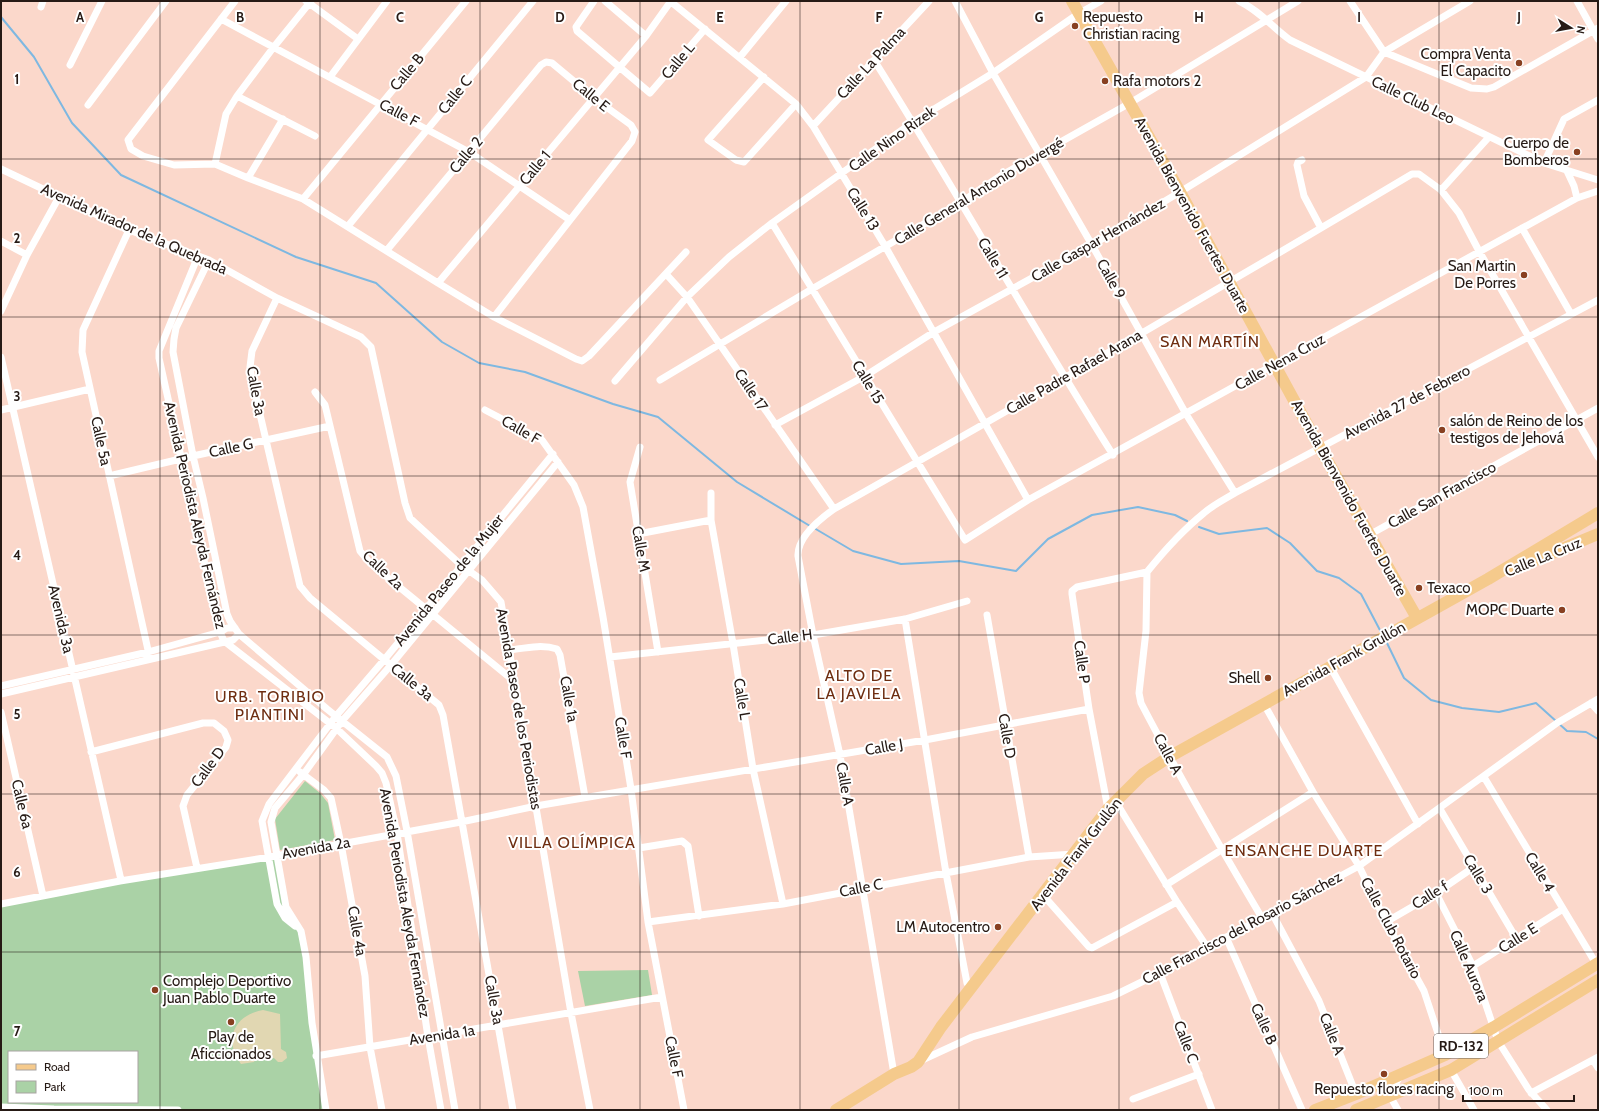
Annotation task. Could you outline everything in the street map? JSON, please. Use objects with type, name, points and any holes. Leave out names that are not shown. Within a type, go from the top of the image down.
[{"type":"main road","name":"Avenida Bienvenido Fuertes Duarte","points":[[1072,1],[1180,192],[1320,448],[1417,618]]},
{"type":"main road","points":[[1488,579],[1598,513]]},
{"type":"main road","name":"Calle La Cruz","points":[[1488,579],[1598,534]]},
{"type":"main road","name":"Avenida Frank Grullón","points":[[836,1110],[894,1074],[911,1067],[918,1062],[941,1027],[1074,854],[1112,806],[1143,774],[1169,757],[1331,668],[1390,633],[1488,579]]},
{"type":"main road","name":"RD-132","points":[[1314,1110],[1356,1094],[1445,1054],[1494,1027],[1597,965]]},
{"type":"main road","name":"RD-132","points":[[1356,1110],[1451,1070],[1598,980]]},
{"type":"street","points":[[70,65],[102,1]]},
{"type":"street","points":[[88,105],[166,1]]},
{"type":"street","points":[[235,1],[128,140],[130,149],[143,156],[174,165],[215,164],[304,199],[494,317],[582,361],[589,356],[686,252]]},
{"type":"street","points":[[330,77],[387,1]]},
{"type":"street","name":"Calle B","points":[[304,199],[466,1]]},
{"type":"street","name":"Calle C","points":[[348,226],[533,1]]},
{"type":"street","points":[[594,1],[578,22],[576,27],[577,31],[620,68]]},
{"type":"street","points":[[605,1],[646,36]]},
{"type":"street","name":"Calle 1","points":[[438,283],[620,68],[646,36],[670,1]]},
{"type":"street","name":"Calle 13","points":[[670,1],[705,28],[796,104],[813,126],[885,246],[1028,500]]},
{"type":"street","points":[[740,57],[786,1]]},
{"type":"street","name":"Calle La Palma","points":[[813,126],[929,1]]},
{"type":"street","name":"Calle 9","points":[[955,1],[993,73],[1092,245],[1186,414],[1235,493]]},
{"type":"street","name":"Calle Nino Rizek","points":[[614,381],[687,297],[729,257],[772,223],[913,122],[993,73],[1078,14],[1101,1]]},
{"type":"street","name":"Calle Club Leo","points":[[1239,1],[1253,8],[1281,34],[1290,40],[1544,163],[1598,180]]},
{"type":"street","name":"Calle General Antonio Duvergé","points":[[660,380],[960,203],[1002,175],[1130,103],[1298,1]]},
{"type":"street","points":[[1350,1],[1384,52],[1471,88],[1490,88],[1596,29]]},
{"type":"street","name":"Calle Gaspar Hernández","points":[[775,425],[865,376],[934,332],[1092,245],[1180,192],[1366,77],[1384,52],[1461,3],[1470,1]]},
{"type":"street","points":[[1577,1],[1596,29],[1598,39]]},
{"type":"street","points":[[215,164],[226,114],[237,96],[309,2],[358,39]]},
{"type":"street","name":"Calle F","points":[[221,19],[273,48],[381,103],[469,152],[570,220]]},
{"type":"street","name":"Calle L","points":[[620,68],[650,93],[705,28]]},
{"type":"street","name":"Calle 11","points":[[874,60],[913,122],[1065,378],[1113,455]]},
{"type":"street","name":"Calle E","points":[[546,62],[552,63],[630,126],[635,132],[632,141],[570,220]]},
{"type":"street","name":"Calle 2","points":[[388,250],[541,65],[546,62]]},
{"type":"street","points":[[764,77],[708,140],[736,160],[744,162],[796,104]]},
{"type":"street","points":[[237,96],[315,136]]},
{"type":"street","points":[[1544,163],[1564,119],[1598,100]]},
{"type":"street","points":[[248,178],[283,119]]},
{"type":"street","points":[[1489,137],[1441,190],[1459,213],[1479,251],[1598,456]]},
{"type":"street","points":[[1302,160],[1298,162],[1297,165],[1304,196],[1321,228]]},
{"type":"street","name":"Avenida Mirador de la Quebrada","points":[[1,169],[129,230],[209,260],[277,298],[361,337],[371,347]]},
{"type":"street","points":[[1567,171],[1574,186],[1576,198]]},
{"type":"street","name":"Calle Padre Rafael Arana","points":[[834,509],[1229,283],[1412,174],[1420,174],[1441,190]]},
{"type":"street","name":"Calle Nena Cruz","points":[[965,540],[1028,500],[1113,455],[1479,251],[1576,198],[1598,191]]},
{"type":"street","points":[[1,311],[27,255],[59,197]]},
{"type":"street","points":[[494,317],[570,220]]},
{"type":"street","name":"Calle 15","points":[[772,223],[965,540]]},
{"type":"street","points":[[1522,228],[1572,314]]},
{"type":"street","name":"Calle 5a","points":[[129,230],[83,330],[82,352],[149,656]]},
{"type":"street","points":[[1,241],[27,255]]},
{"type":"street","name":"Avenida Periodista Aleyda Fernández","points":[[198,256],[159,351],[159,358],[220,632],[224,641],[336,728],[382,773],[386,783],[397,833],[428,1037],[442,1110]]},
{"type":"street","name":"Avenida Periodista Aleyda Fernández","points":[[209,260],[176,328],[173,352],[193,456],[204,498],[227,614],[237,631],[336,716],[387,757],[396,776],[407,831],[455,1110]]},
{"type":"street","name":"Calle 17","points":[[666,274],[687,297],[834,509]]},
{"type":"street","name":"Calle 3a","points":[[277,298],[252,351],[250,367],[300,586],[310,598],[440,705],[513,1110]]},
{"type":"street","name":"Avenida 27 de Febrero","points":[[1147,572],[1159,556],[1205,512],[1235,493],[1598,300]]},
{"type":"street","name":"Avenida Paseo de los Periodistas","points":[[371,347],[405,503],[410,518],[461,565],[482,580],[501,602],[571,1013],[590,1110]]},
{"type":"street","name":"Avenida 3a","points":[[1,357],[121,880]]},
{"type":"street","points":[[1,410],[90,389]]},
{"type":"street","name":"Calle 2a","points":[[316,392],[325,405],[360,551],[370,563],[514,681]]},
{"type":"street","name":"Calle San Francisco","points":[[1370,535],[1598,408]]},
{"type":"street","name":"Calle F","points":[[485,410],[542,440],[574,485],[583,507],[610,657],[631,789],[648,922],[684,1110]]},
{"type":"street","name":"Calle G","points":[[109,476],[330,426]]},
{"type":"street","name":"Calle M","points":[[640,448],[630,482],[658,652]]},
{"type":"street","name":"Avenida Paseo de la Mujer","points":[[273,856],[262,821],[269,804],[330,723],[384,660],[553,454]]},
{"type":"street","name":"Avenida Paseo de la Mujer","points":[[326,1110],[316,1056],[306,957],[301,931],[285,918],[276,904],[271,822],[275,808],[303,775],[336,728],[391,665],[558,462]]},
{"type":"street","name":"Calle L","points":[[711,493],[711,520],[753,769],[782,904]]},
{"type":"street","name":"Calle A","points":[[834,509],[815,523],[799,547],[798,556],[813,635],[840,755],[894,1074]]},
{"type":"street","points":[[638,534],[711,520]]},
{"type":"street","name":"Calle A","points":[[1147,572],[1146,631],[1140,698],[1169,757],[1221,850],[1262,918]]},
{"type":"street","name":"Calle P","points":[[1112,806],[1089,709],[1072,591],[1077,588],[1147,572]]},
{"type":"street","name":"Calle H","points":[[610,657],[813,635],[905,619],[967,601]]},
{"type":"street","name":"Calle D","points":[[987,615],[1029,857]]},
{"type":"street","points":[[905,619],[946,873],[968,983],[971,989]]},
{"type":"street","points":[[1,686],[72,669],[149,656],[233,640],[236,638],[237,631],[227,628],[220,632],[149,656],[74,677],[1,694]]},
{"type":"street","name":"Calle 1a","points":[[510,650],[538,646],[557,649],[560,655],[585,797]]},
{"type":"street","points":[[1331,668],[1418,824]]},
{"type":"street","points":[[1595,701],[1598,710]]},
{"type":"street","name":"Calle Francisco del Rosario Sánchez","points":[[918,1062],[972,1037],[1113,996],[1226,938],[1359,866],[1440,809],[1557,723],[1595,701]]},
{"type":"street","name":"Calle Club Rotario","points":[[1264,704],[1313,792],[1359,866],[1386,922],[1424,991],[1445,1054]]},
{"type":"street","name":"Calle J","points":[[631,789],[840,755],[1089,709]]},
{"type":"street","name":"Calle 6a","points":[[1,712],[43,896]]},
{"type":"street","name":"Calle D","points":[[91,752],[203,723],[214,723],[224,731],[228,740],[226,746],[187,795],[183,806],[197,868]]},
{"type":"street","name":"Calle 4a","points":[[296,769],[324,790],[331,798],[365,976],[370,1047],[382,1110]]},
{"type":"street","name":"Calle 4","points":[[1484,777],[1597,965]]},
{"type":"street","name":"Avenida 2a","points":[[1,904],[121,880],[341,844],[631,789]]},
{"type":"street","points":[[1166,884],[1313,792]]},
{"type":"street","points":[[1112,806],[1207,947]]},
{"type":"street","name":"Calle 3","points":[[1440,809],[1516,938]]},
{"type":"street","points":[[639,848],[682,841],[688,846],[699,916]]},
{"type":"street","name":"Calle C","points":[[648,922],[782,904],[1029,857],[1074,854]]},
{"type":"street","name":"Calle f","points":[[1386,922],[1436,893],[1474,868]]},
{"type":"street","name":"Calle Aurora","points":[[1436,893],[1473,966],[1498,1041],[1531,1093],[1547,1110]]},
{"type":"street","points":[[1043,895],[1089,947],[1092,948],[1177,902]]},
{"type":"street","name":"Calle E","points":[[1473,966],[1563,910]]},
{"type":"street","name":"Calle A","points":[[1272,913],[1319,1001],[1356,1094]]},
{"type":"street","name":"Calle B","points":[[1226,938],[1302,1110]]},
{"type":"street","name":"Calle C","points":[[1160,973],[1212,1110]]},
{"type":"street","name":"Avenida 1a","points":[[316,1056],[662,997]]},
{"type":"street","points":[[1531,1093],[1596,1059],[1598,1068]]},
{"type":"street","points":[[1451,1070],[1474,1110]]},
{"type":"street","points":[[1398,1110],[1390,1096],[1395,1083],[1405,1072]]},
{"type":"street","points":[[1133,1099],[1198,1074]]},
{"type":"street","points":[[1,1107],[54,1110],[178,1110]]},
{"type":"green space","points":[[305,781],[320,793],[328,803],[335,840],[280,850],[275,819]]},
{"type":"green space","name":"Complejo Deportivo Juan Pablo Duarte","points":[[277,855],[286,907],[301,931],[327,1110],[1,1110],[1,904]]},
{"type":"green space","points":[[648,970],[652,995],[585,1006],[578,971]]},
{"type":"sand","points":[[263,1010],[280,1014],[281,1049],[286,1052],[287,1058],[282,1062],[278,1062],[274,1058],[255,1060],[254,1062],[241,1064],[233,1046],[232,1038],[234,1030],[245,1017]]},
{"type":"waterway","points":[[1,17],[34,57],[72,123],[121,175],[296,257],[376,283],[442,342],[479,363],[525,372],[613,404],[658,417],[737,482],[810,526]]},
{"type":"waterway","points":[[814,528],[853,551],[901,564],[959,561],[1016,571],[1048,539],[1092,515],[1138,507],[1175,515],[1187,521]]},
{"type":"waterway","points":[[1199,527],[1219,534],[1267,528],[1290,543],[1317,571],[1339,578],[1361,594],[1382,634]]},
{"type":"waterway","points":[[1386,641],[1404,678],[1431,700],[1462,708],[1499,712],[1536,703],[1567,731],[1586,732],[1598,739]]},
{"type":"place","name":"Repuesto Christian racing","points":[[1075,26]]},
{"type":"place","name":"Compra Venta El Capacito","points":[[1519,63]]},
{"type":"place","name":"Rafa motors 2","points":[[1105,81]]},
{"type":"place","name":"Cuerpo de Bomberos","points":[[1577,152]]},
{"type":"place","name":"San Martin De Porres","points":[[1524,275]]},
{"type":"place","name":"salón de Reino de los testigos de Jehová","points":[[1442,430]]},
{"type":"place","name":"Texaco","points":[[1419,588]]},
{"type":"place","name":"MOPC Duarte","points":[[1562,610]]},
{"type":"place","name":"Shell","points":[[1268,678]]},
{"type":"place","name":"LM Autocentro","points":[[998,927]]},
{"type":"place","name":"Complejo Deportivo Juan Pablo Duarte","points":[[155,990]]},
{"type":"place","name":"Play de Aficcionados","points":[[231,1022]]},
{"type":"place","name":"Repuesto flores racing","points":[[1384,1074]]},
{"type":"district","name":"SAN MARTÍN","points":[[1210,341]]},
{"type":"district","name":"ALTO DE LA JAVIELA","points":[[859,684]]},
{"type":"district","name":"URB. TORIBIO PIANTINI","points":[[270,705]]},
{"type":"district","name":"VILLA OLÍMPICA","points":[[572,842]]},
{"type":"district","name":"ENSANCHE DUARTE","points":[[1304,850]]}]
